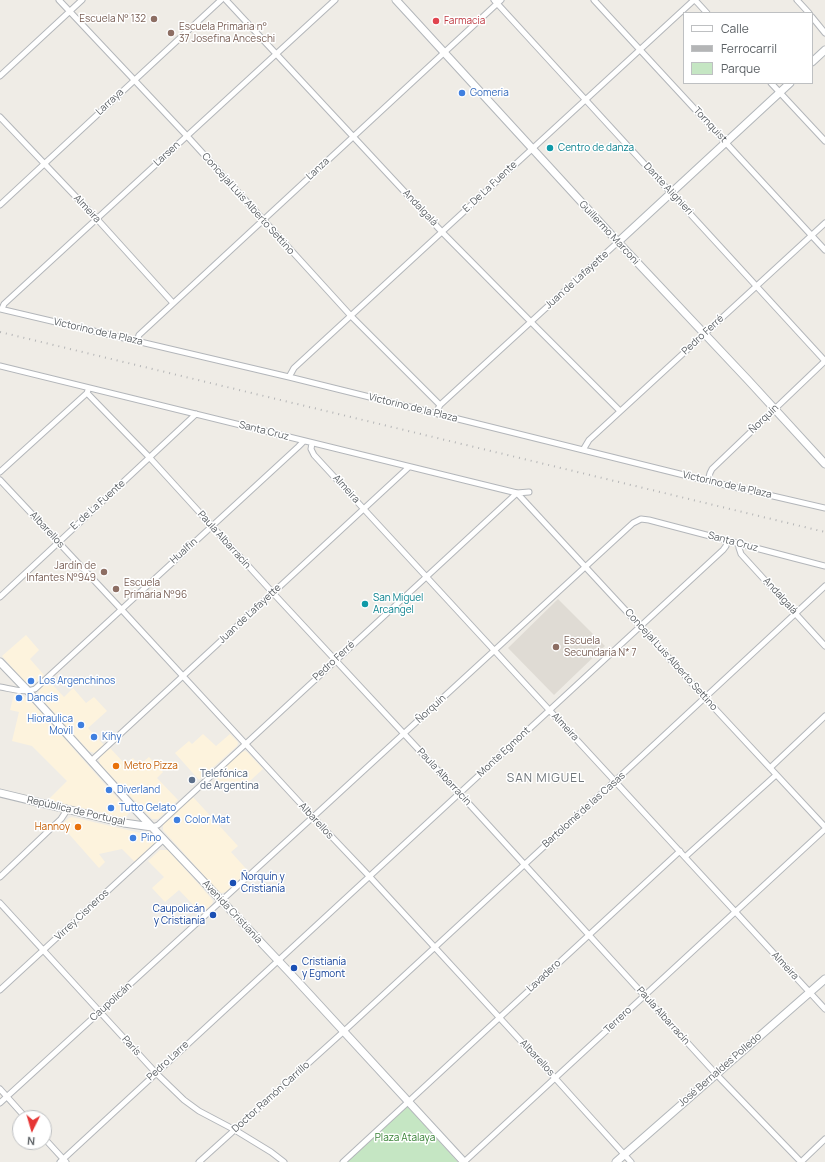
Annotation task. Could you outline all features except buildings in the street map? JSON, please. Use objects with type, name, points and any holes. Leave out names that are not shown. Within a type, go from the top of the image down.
[{"type":"main road","name":"Guillermo Marconi","points":[[396,0],[531,149],[825,464]]},
{"type":"main road","points":[[813,61],[825,50]]},
{"type":"main road","name":"Juan de Lafayette","points":[[618,242],[789,84]]},
{"type":"main road","name":"Avenida Cristianía","points":[[0,662],[464,1162]]},
{"type":"main road","name":"República de Portugal","points":[[0,793],[124,823],[152,827]]},
{"type":"main road","name":"José Bernaldes Polledo","points":[[616,1162],[825,979]]},
{"type":"street","name":"Concejal Luis Alberto Settino","points":[[59,0],[187,136],[351,316],[440,405]]},
{"type":"street","points":[[0,76],[82,0]]},
{"type":"street","name":"Larraya","points":[[0,205],[220,0]]},
{"type":"street","name":"Andalgalá","points":[[226,0],[442,232],[620,411]]},
{"type":"street","name":"Larsen","points":[[1,309],[4,304],[336,0]]},
{"type":"street","name":"Tornquist","points":[[594,0],[825,250]]},
{"type":"street","points":[[695,0],[706,12]]},
{"type":"street","name":"E. De La Fuente","points":[[289,377],[294,368],[695,0]]},
{"type":"street","points":[[797,0],[808,12]]},
{"type":"street","name":"Lanza","points":[[137,341],[139,335],[353,136],[444,54],[497,1]]},
{"type":"street","name":"Dante Alighieri","points":[[497,1],[585,100],[825,361]]},
{"type":"street","points":[[813,18],[825,33]]},
{"type":"street","points":[[772,84],[825,141]]},
{"type":"street","name":"Almeira","points":[[0,117],[97,219],[173,303]]},
{"type":"street","name":"Pedro Ferré","points":[[583,450],[589,440],[825,223]]},
{"type":"street","name":"Juan de Lafayette","points":[[436,414],[440,405],[618,242]]},
{"type":"street","name":"Victorino de la Plaza","points":[[1,309],[289,377],[708,481],[825,508]]},
{"type":"street","name":"Ñorquín","points":[[708,481],[712,469],[825,361]]},
{"type":"street","name":"Santa Cruz","points":[[0,366],[88,390],[196,414],[517,494],[529,492]]},
{"type":"street","points":[[0,472],[88,390]]},
{"type":"street","name":"Paula Albarracín","points":[[88,390],[716,1074],[801,1162]]},
{"type":"street","name":"E. de La Fuente","points":[[0,596],[196,414]]},
{"type":"street","name":"Hualfin","points":[[28,691],[34,689],[304,441]]},
{"type":"street","name":"Almeira","points":[[312,443],[311,449],[314,455],[825,1009]]},
{"type":"street","name":"Juan de Lafayette","points":[[91,761],[410,467]]},
{"type":"street","name":"Albarellos","points":[[0,480],[313,818],[370,877],[631,1162]]},
{"type":"street","name":"Concejal Luis Alberto Settino","points":[[517,494],[825,828]]},
{"type":"street","name":"Pedro Ferré","points":[[152,827],[158,824],[426,576],[517,494]]},
{"type":"street","name":"Ñorquín","points":[[221,900],[313,818],[585,566],[633,523],[641,519]]},
{"type":"street","name":"Santa Cruz","points":[[641,519],[825,566]]},
{"type":"street","name":"Monte Egmont","points":[[278,961],[723,550],[728,541]]},
{"type":"street","name":"Andalgalá","points":[[738,544],[741,554],[825,646]]},
{"type":"street","name":"Bartolomé de las Casas","points":[[343,1032],[825,586]]},
{"type":"street","points":[[0,687],[28,691]]},
{"type":"street","points":[[770,768],[825,716]]},
{"type":"street","points":[[685,857],[776,775]]},
{"type":"street","points":[[0,877],[61,819],[67,810]]},
{"type":"street","name":"Terrero","points":[[464,1162],[668,975],[825,828]]},
{"type":"street","name":"Virrey Cisneros","points":[[0,990],[164,840]]},
{"type":"street","name":"Lavadero","points":[[343,1162],[680,851]]},
{"type":"street","name":"Caupolicán","points":[[0,1103],[221,900]]},
{"type":"street","name":"París","points":[[0,903],[156,1073],[190,1106],[235,1130],[271,1152],[284,1162]]},
{"type":"street","name":"Pedro Larre","points":[[63,1161],[278,961]]},
{"type":"street","name":"Doctor Ramón Carrillo","points":[[199,1162],[343,1032]]},
{"type":"street","points":[[0,1089],[19,1110]]},
{"type":"street","points":[[801,1162],[825,1139]]},
{"type":"street","points":[[52,1148],[63,1161]]},
{"type":"shaded area","name":"Escuela Secundaria N* 7","points":[[558,599],[605,646],[554,695],[508,648]]},
{"type":"shaded area","points":[[26,635],[39,650],[30,659],[44,675],[35,683],[30,684],[25,682],[2,656]]},
{"type":"shaded area","points":[[49,681],[64,697],[73,688],[86,703],[94,697],[107,711],[88,728],[104,745],[96,752],[94,753],[89,751],[38,695],[39,690]]},
{"type":"shaded area","points":[[14,694],[23,696],[30,700],[127,809],[129,813],[126,817],[119,817],[48,800],[67,781],[32,746],[12,741],[19,712],[10,710]]},
{"type":"shaded area","points":[[203,734],[216,746],[230,734],[238,743],[237,746],[199,780],[175,753],[189,741],[192,744]]},
{"type":"shaded area","points":[[110,748],[125,764],[133,758],[139,765],[149,757],[163,772],[157,778],[178,800],[158,819],[152,819],[100,764],[100,757]]},
{"type":"shaded area","points":[[245,751],[263,769],[240,790],[235,785],[229,790],[214,776],[240,753]]},
{"type":"shaded area","points":[[193,797],[238,846],[231,852],[249,872],[227,892],[219,892],[163,830],[163,824]]},
{"type":"shaded area","points":[[72,817],[153,836],[156,841],[155,844],[136,863],[122,849],[99,854],[105,862],[99,868],[61,825]]},
{"type":"shaded area","points":[[160,850],[168,850],[213,901],[202,914],[179,890],[165,902],[152,888],[164,877],[148,861]]},
{"type":"green space","name":"Plaza Atalaya","points":[[406,1105],[458,1162],[345,1162]]},
{"type":"railway","points":[[0,332],[825,532]]},
{"type":"place","name":"Escuela N° 132","points":[[154,19]]},
{"type":"place","name":"Farmacia","points":[[436,21]]},
{"type":"place","name":"Escuela Primaria n° 37 Josefina Anceschi","points":[[171,33]]},
{"type":"place","name":"Gomeria","points":[[462,93]]},
{"type":"place","name":"Centro de danza","points":[[550,148]]},
{"type":"place","name":"Jardín de Infantes N°949","points":[[104,572]]},
{"type":"place","name":"Escuela Primaria N°96","points":[[116,589]]},
{"type":"place","name":"San Miguel Arcangel","points":[[365,604]]},
{"type":"place","name":"Escuela Secundaria N* 7","points":[[556,647]]},
{"type":"place","name":"Los Argenchinos","points":[[31,681]]},
{"type":"place","name":"Dancis","points":[[19,698]]},
{"type":"place","name":"Hioraulica Movil","points":[[81,725]]},
{"type":"place","name":"Kihy","points":[[94,737]]},
{"type":"place","name":"Metro Pizza","points":[[116,766]]},
{"type":"place","name":"Telefónica de Argentina","points":[[192,780]]},
{"type":"place","name":"Diverland","points":[[109,790]]},
{"type":"place","name":"Tutto Gelato","points":[[111,808]]},
{"type":"place","name":"Color Mat","points":[[177,820]]},
{"type":"place","name":"Hannoy","points":[[78,827]]},
{"type":"place","name":"Pino","points":[[133,838]]},
{"type":"place","name":"Ñorquín y Cristianía","points":[[233,883]]},
{"type":"place","name":"Caupolicán y Cristianía","points":[[213,915]]},
{"type":"place","name":"Cristianía y Egmont","points":[[294,968]]},
{"type":"district","name":"SAN MIGUEL","points":[[546,779]]}]
